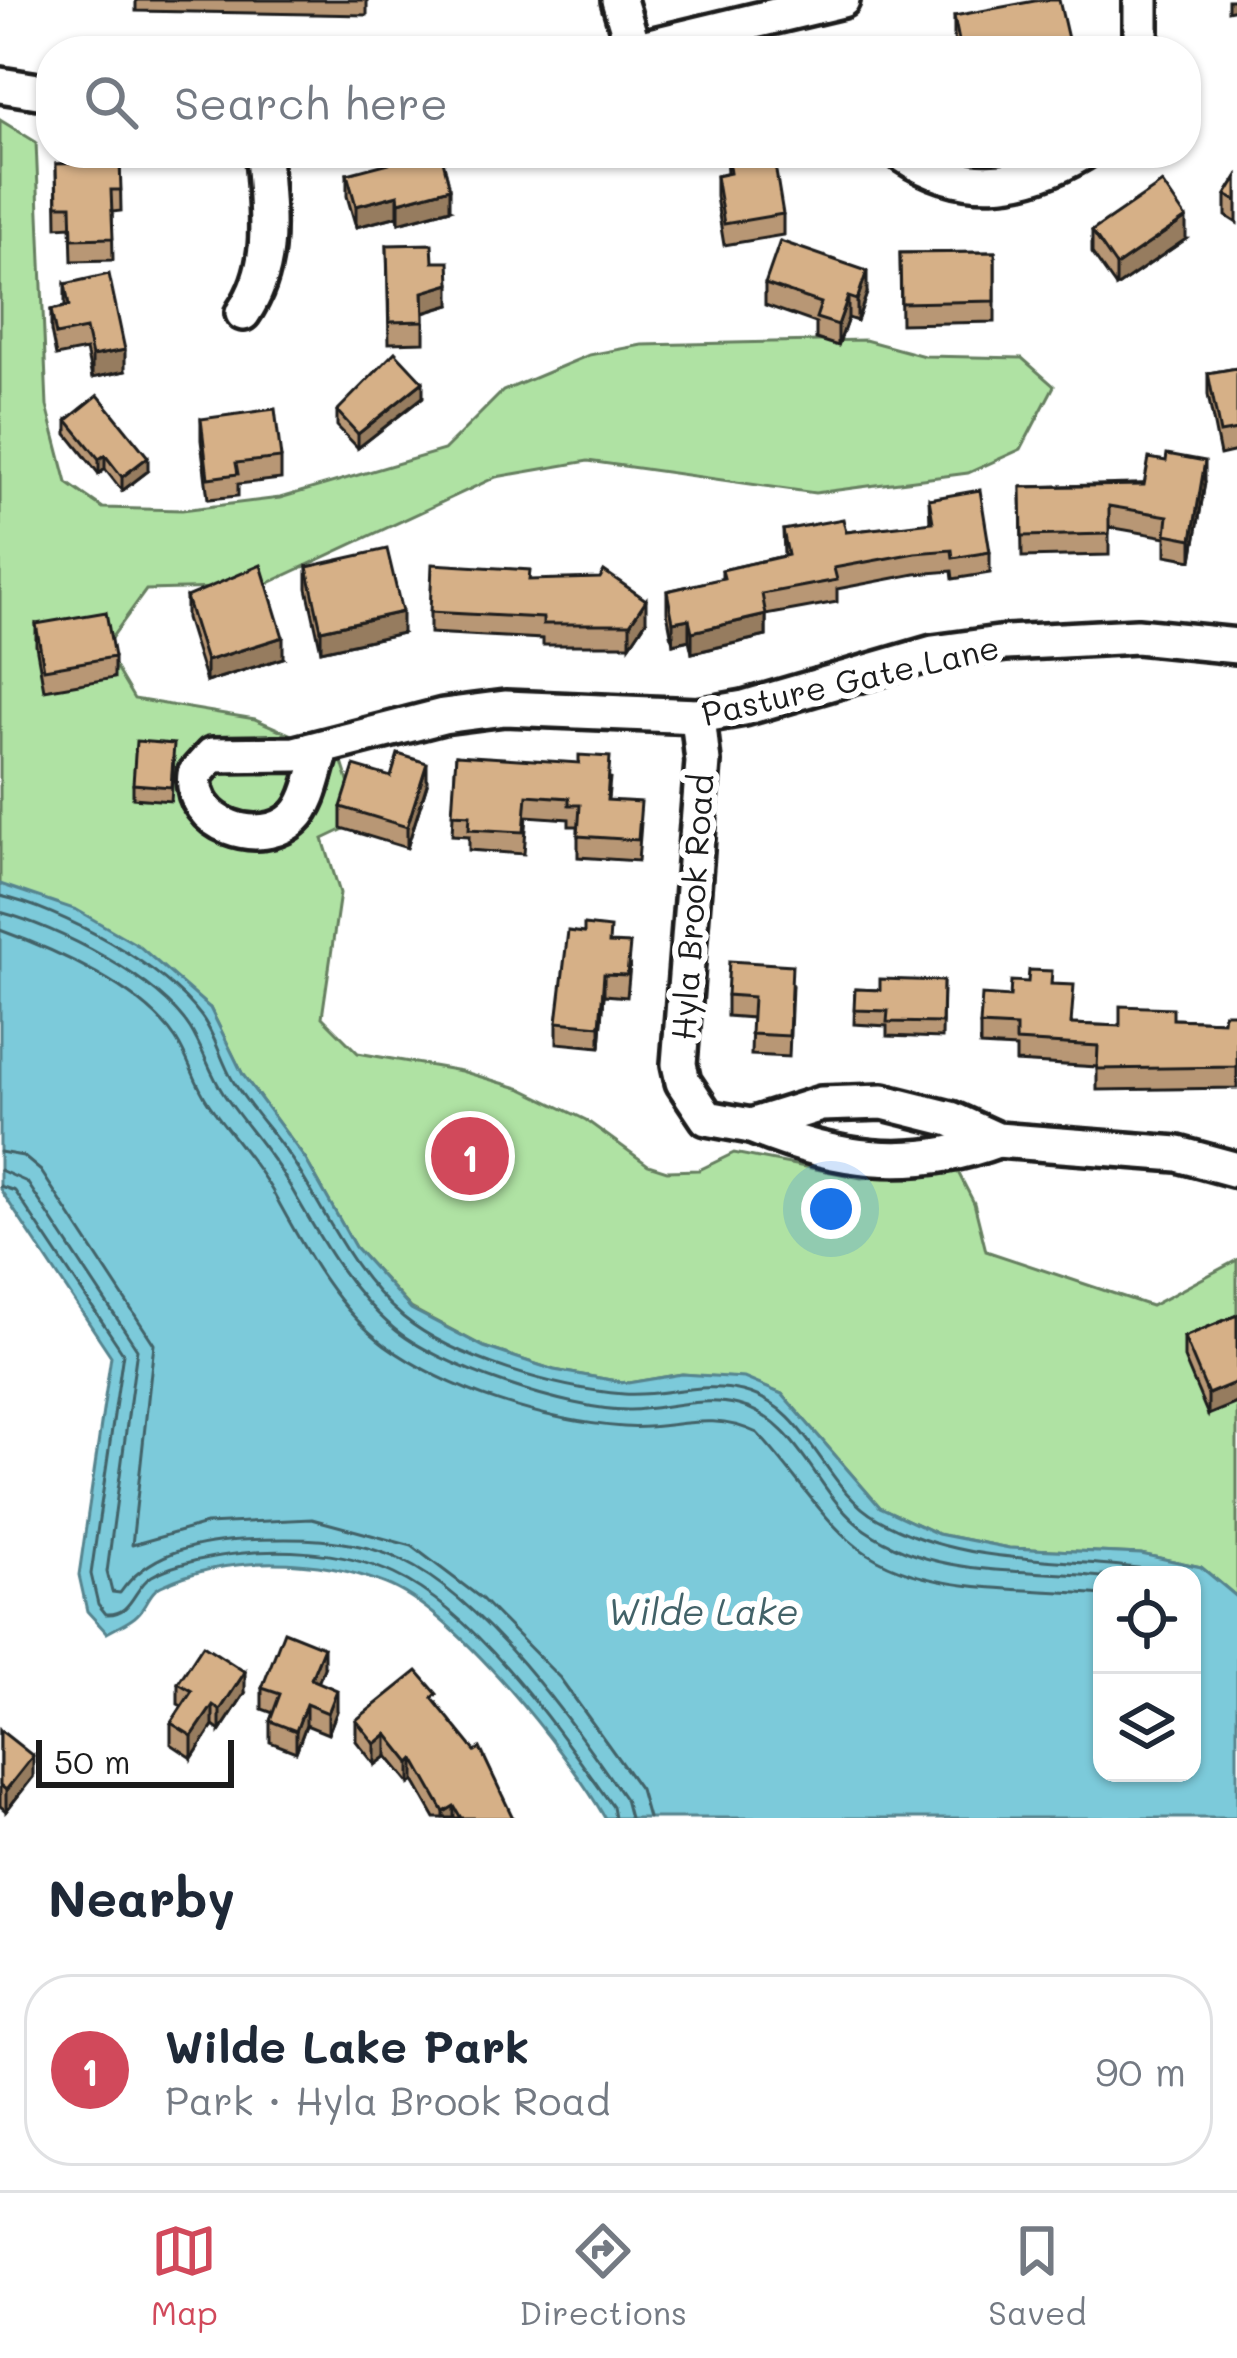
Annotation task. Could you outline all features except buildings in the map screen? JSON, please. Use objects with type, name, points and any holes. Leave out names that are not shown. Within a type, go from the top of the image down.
[{"type":"street","points":[[620,0],[628,36]]},
{"type":"street","points":[[693,36],[842,0]]},
{"type":"street","points":[[1141,0],[1141,36]]},
{"type":"street","points":[[0,85],[36,91]]},
{"type":"street","points":[[243,313],[258,291],[268,241],[264,168]]},
{"type":"street","points":[[928,168],[946,179],[1002,183],[1053,168]]},
{"type":"street","name":"Pasture Gate Lane","points":[[323,748],[442,716],[505,708],[698,716],[744,708],[933,653],[1006,643],[1137,636],[1237,646]]},
{"type":"street","name":"Hyla Brook Road","points":[[698,716],[703,763],[679,1064],[683,1082],[707,1118],[751,1126],[820,1151],[882,1161],[948,1156],[997,1140]]},
{"type":"street","name":"Hyla Brook Road","points":[[751,1126],[821,1104],[883,1102],[934,1113],[997,1140],[1178,1154],[1237,1170]]},
{"type":"green space","points":[[0,120],[36,142],[47,406],[67,483],[103,508],[182,510],[280,498],[444,450],[503,391],[589,355],[642,345],[865,340],[924,356],[1022,358],[1054,386],[1021,449],[968,473],[815,493],[588,461],[496,477],[260,587],[146,590],[104,648],[134,699],[255,719],[340,756],[354,800],[344,829],[323,839],[340,893],[322,1017],[358,1053],[461,1071],[522,1089],[586,1120],[648,1165],[667,1171],[699,1170],[734,1153],[861,1178],[958,1172],[974,1203],[986,1251],[1151,1306],[1237,1260],[1237,1597],[1201,1566],[1141,1554],[1009,1548],[938,1534],[880,1507],[782,1394],[744,1379],[682,1374],[628,1383],[554,1370],[484,1347],[411,1308],[355,1247],[306,1160],[243,1075],[210,1008],[0,884]]},
{"type":"water","name":"Wilde Lake","points":[[0,884],[77,910],[139,946],[210,1008],[243,1075],[306,1160],[355,1247],[411,1309],[484,1347],[554,1370],[628,1383],[682,1374],[744,1378],[782,1394],[880,1507],[938,1534],[1009,1548],[1141,1554],[1196,1566],[1093,1566],[1093,1782],[1201,1782],[1201,1567],[1237,1597],[1237,1818],[605,1818],[508,1687],[444,1623],[386,1584],[303,1564],[215,1568],[161,1586],[135,1617],[107,1633],[87,1611],[79,1575],[111,1356],[0,1189]]},
{"type":"place","name":"Wilde Lake Park","points":[[470,1156]]}]
